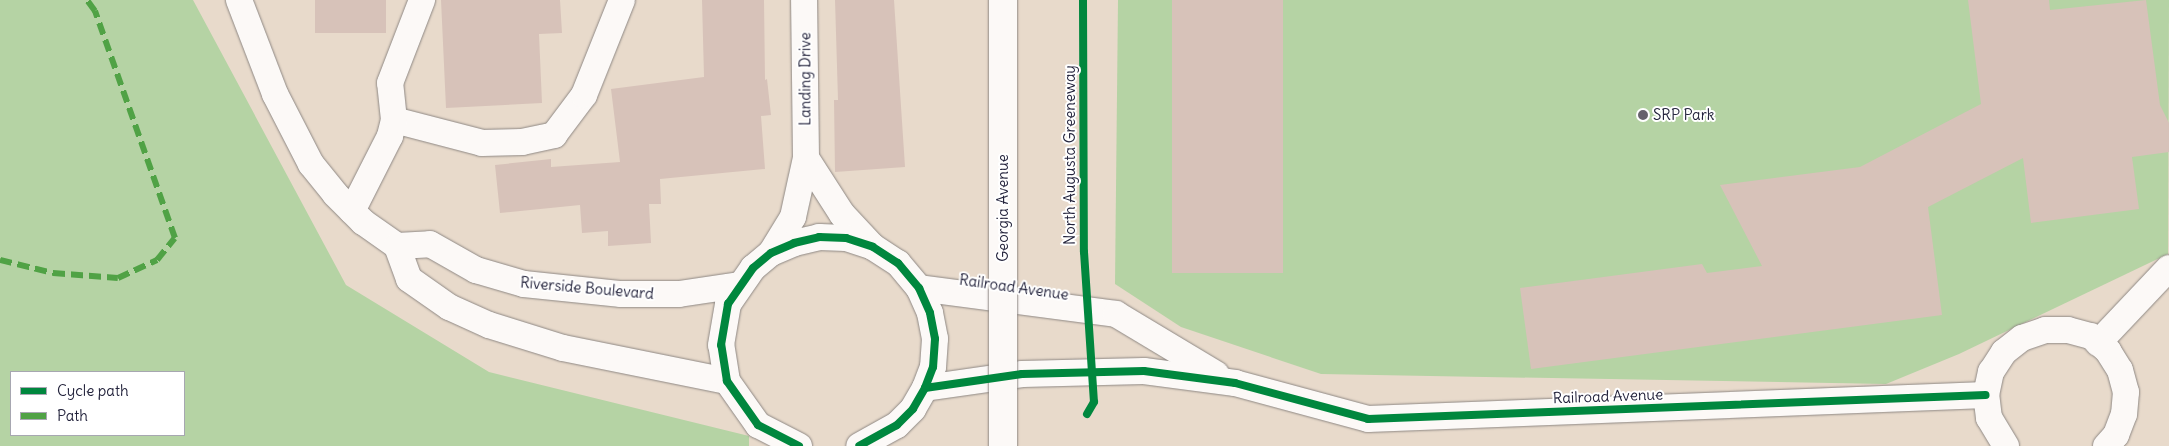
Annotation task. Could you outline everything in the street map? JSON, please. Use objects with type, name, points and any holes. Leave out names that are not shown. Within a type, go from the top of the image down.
[{"type":"main road","name":"Georgia Avenue","points":[[1002,446],[1003,0]]},
{"type":"street","points":[[239,0],[291,130],[311,164],[352,211],[397,246],[409,280],[449,307],[489,325],[563,348],[727,381]]},
{"type":"street","points":[[352,211],[390,136],[394,120],[390,83],[422,0]]},
{"type":"street","points":[[394,120],[482,142],[522,142],[554,135],[584,95],[622,0]]},
{"type":"street","name":"Landing Drive","points":[[771,253],[793,217],[806,158],[804,0]]},
{"type":"street","points":[[806,158],[842,214],[873,247],[898,263],[919,288],[930,313],[935,339],[933,367],[925,388],[913,409],[897,426],[859,446]]},
{"type":"street","points":[[786,443],[758,425],[727,381],[721,345],[728,304],[739,285],[771,253],[794,243],[819,237],[846,238],[873,247]]},
{"type":"street","name":"Riverside Boulevard","points":[[397,246],[430,244],[476,270],[524,284],[621,294],[669,294],[739,285]]},
{"type":"street","points":[[2098,343],[2169,268]]},
{"type":"street","name":"Railroad Avenue","points":[[919,288],[1116,314],[1193,363],[1235,383]]},
{"type":"street","points":[[2006,446],[1989,418],[1986,395],[1991,372],[2004,352],[2022,338],[2045,330],[2068,330],[2091,336],[2120,370],[2126,392],[2124,414],[2116,435],[2106,446]]},
{"type":"street","name":"Railroad Avenue","points":[[925,388],[1022,374],[1144,371],[1235,383],[1368,419],[1986,395]]},
{"type":"green space","points":[[0,0],[193,0],[346,285],[489,372],[749,436],[749,446],[0,446]]},
{"type":"green space","name":"SRP Park","points":[[1118,0],[2169,0],[2168,254],[1959,354],[1886,384],[1321,374],[1181,327],[1115,284]]},
{"type":"building","points":[[315,0],[386,0],[386,33],[315,33]]},
{"type":"building","points":[[441,0],[560,0],[562,33],[539,34],[542,103],[446,108]]},
{"type":"building","points":[[702,0],[764,0],[765,80],[767,79],[771,115],[761,116],[765,169],[660,179],[661,204],[649,204],[651,243],[608,246],[608,231],[582,233],[580,205],[500,213],[495,165],[551,159],[551,167],[620,162],[611,89],[704,77]]},
{"type":"building","points":[[835,0],[894,0],[905,167],[835,172],[834,100],[838,100]]},
{"type":"building","points":[[1172,0],[1283,0],[1283,273],[1172,273]]},
{"type":"building","points":[[1968,0],[2049,0],[2050,10],[2146,0],[2160,105],[2169,123],[2169,152],[2132,157],[2139,209],[2031,223],[2023,158],[1928,207],[1942,315],[1531,369],[1520,288],[1702,264],[1707,273],[1762,266],[1720,185],[1860,167],[1981,104]]},
{"type":"marked path","points":[[0,260],[53,273],[118,278],[157,260],[175,238],[95,11],[87,0]]},
{"type":"cycle path","name":"North Augusta Greeneway","points":[[1083,0],[1084,252],[1094,402],[1087,414]]},
{"type":"cycle path","points":[[799,446],[758,425],[727,381],[721,345],[728,304],[753,268],[771,253],[794,243],[819,237],[846,238],[873,247],[898,263],[919,288],[930,313],[935,339],[933,367],[925,388],[913,409],[897,425],[859,446]]},
{"type":"cycle path","points":[[925,388],[1022,374],[1144,371],[1235,383],[1368,419],[1986,395]]},
{"type":"place","name":"SRP Park","points":[[1643,115]]}]
